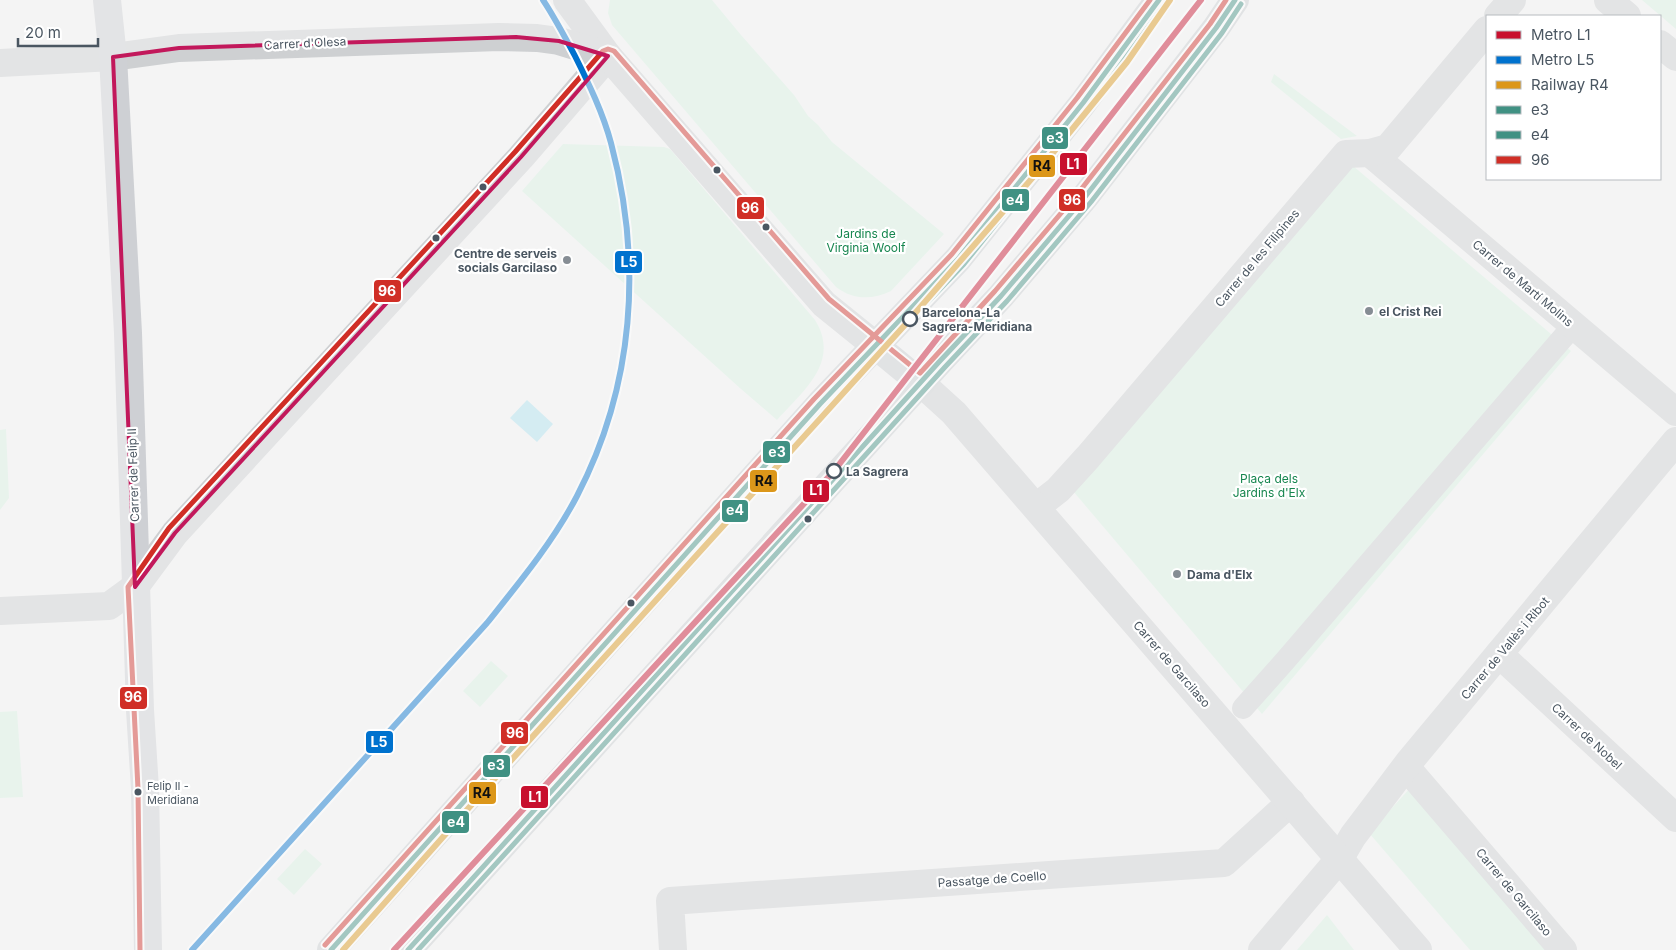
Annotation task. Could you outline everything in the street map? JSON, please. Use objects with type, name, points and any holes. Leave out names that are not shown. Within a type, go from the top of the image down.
[{"type":"main road","name":"Carrer de Felip II","points":[[107,0],[113,57],[128,333],[135,587],[145,789],[148,950]]},
{"type":"main road","points":[[331,950],[820,404],[967,248],[1088,95],[1159,0]]},
{"type":"main road","points":[[408,950],[1001,296],[1085,197],[1216,28],[1235,0]]},
{"type":"main road","points":[[876,346],[921,382]]},
{"type":"street","points":[[1499,15],[1512,0]]},
{"type":"street","points":[[1608,0],[1626,15]]},
{"type":"street","points":[[576,3],[608,56],[824,304],[876,346]]},
{"type":"street","name":"Carrer de les Filipines","points":[[1036,507],[1058,490],[1088,457],[1346,154],[1370,153],[1388,148],[1486,31]]},
{"type":"street","name":"Carrer d'Olesa","points":[[0,63],[113,57],[179,48],[508,36],[560,40],[608,56]]},
{"type":"street","points":[[1661,45],[1676,58]]},
{"type":"street","points":[[0,611],[109,606],[135,587],[175,533],[521,157],[608,56]]},
{"type":"street","name":"Carrer de Martí Molins","points":[[1370,153],[1676,412]]},
{"type":"street","points":[[1243,708],[1573,326]]},
{"type":"street","name":"Carrer de Garcilaso","points":[[921,382],[954,413],[1418,950]]},
{"type":"street","name":"Carrer de Vallès i Ribot","points":[[1262,950],[1340,858],[1353,836],[1406,766],[1676,442]]},
{"type":"street","name":"Carrer de Nobel","points":[[1499,654],[1676,818]]},
{"type":"street","name":"Carrer de Garcilaso","points":[[1406,766],[1563,950]]},
{"type":"street","name":"Passatge de Coello","points":[[673,950],[670,901],[1224,862],[1291,802]]},
{"type":"highlighted area","points":[[516,37],[559,41],[608,56],[521,157],[175,533],[135,587],[113,57],[179,48]]},
{"type":"green space","name":"Jardins de Virginia Woolf","points":[[610,0],[712,0],[794,95],[808,116],[832,142],[944,234],[891,291],[877,296],[863,297],[849,294],[836,287],[612,25],[608,13]]},
{"type":"green space","points":[[1642,0],[1676,0],[1676,29]]},
{"type":"green space","points":[[1274,74],[1357,136],[1341,139],[1271,82]]},
{"type":"green space","points":[[563,144],[664,147],[670,149],[815,320],[822,335],[824,349],[821,362],[816,375],[807,387],[777,420],[522,191]]},
{"type":"green space","name":"Plaça dels Jardins d'Elx","points":[[1352,165],[1571,351],[1262,714],[1073,491]]},
{"type":"green space","points":[[6,429],[9,498],[0,510],[0,430]]},
{"type":"green space","points":[[491,661],[508,676],[480,707],[463,691]]},
{"type":"green space","points":[[17,711],[23,797],[0,798],[0,712]]},
{"type":"green space","points":[[1413,785],[1554,950],[1470,950],[1369,833]]},
{"type":"green space","points":[[305,849],[322,864],[294,895],[277,879]]},
{"type":"green space","points":[[1327,915],[1354,950],[1297,950]]},
{"type":"water","points":[[527,400],[553,424],[537,442],[510,418]]},
{"type":"metro line","name":"L5","points":[[192,950],[487,623],[535,562],[568,513],[596,454],[611,411],[621,368],[627,323],[629,278],[627,233],[621,188],[604,121],[575,56],[543,0]]},
{"type":"metro line","name":"L1","points":[[394,950],[834,471],[1201,0]]},
{"type":"rail line","name":"R4","points":[[343,950],[497,776],[904,326],[1034,176],[1127,62],[1170,0]]},
{"type":"transit line","name":"96","points":[[325,945],[814,399],[952,254],[1077,98],[1150,0]]},
{"type":"transit line","name":"e3","points":[[331,950],[820,404],[958,259],[1083,103],[1159,0]]},
{"type":"transit line","name":"96","points":[[140,950],[138,789],[128,587],[169,528],[515,152],[603,51],[608,49],[614,51],[829,299],[920,373],[995,291],[1079,192],[1210,24],[1226,0]]},
{"type":"transit line","name":"e3","points":[[408,950],[939,362],[1001,296],[1085,197],[1216,28],[1235,0]]},
{"type":"transit line","name":"e4","points":[[341,950],[826,409],[964,264],[1089,108],[1165,4]]},
{"type":"transit line","name":"e4","points":[[418,950],[945,367],[1007,301],[1091,202],[1222,33],[1241,4]]},
{"type":"place","name":"Centre de serveis socials Garcilaso","points":[[567,260]]},
{"type":"place","name":"el Crist Rei","points":[[1369,311]]},
{"type":"place","name":"Barcelona-La Sagrera-Meridiana","points":[[910,319]]},
{"type":"place","name":"La Sagrera","points":[[834,471]]},
{"type":"place","name":"Dama d'Elx","points":[[1177,574]]},
{"type":"place","name":"Felip II - Meridiana","points":[[138,792]]}]
